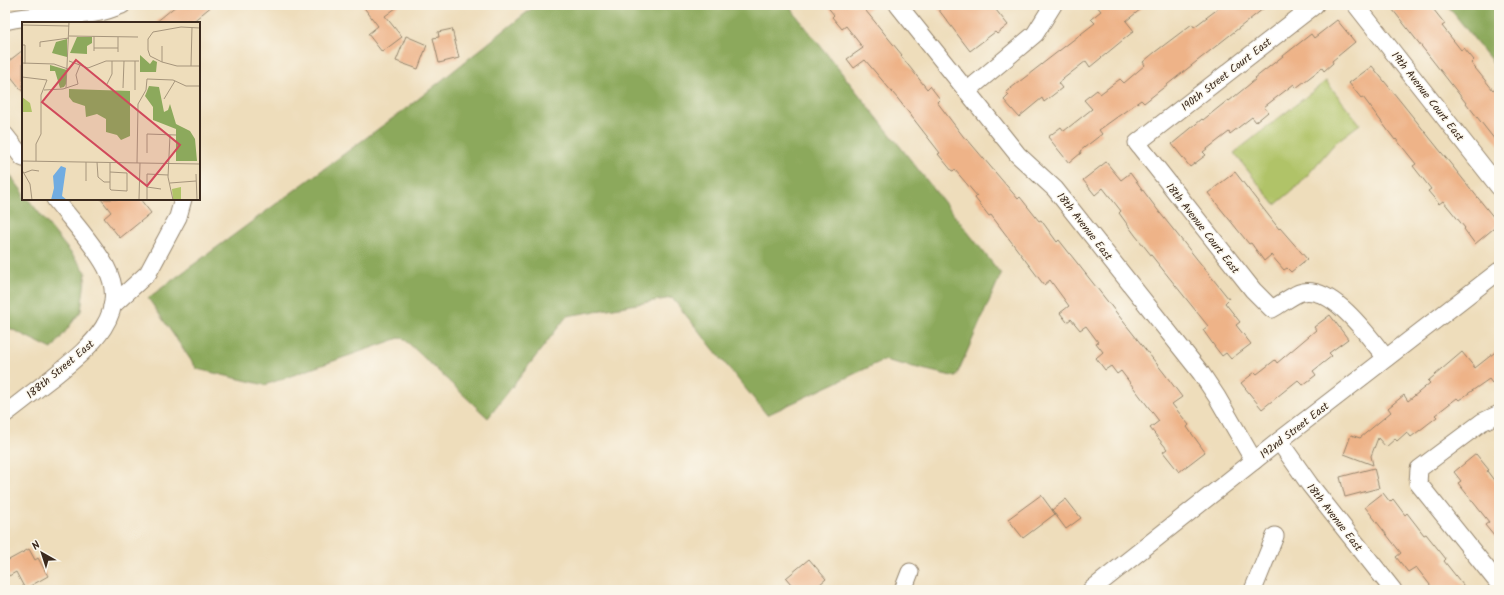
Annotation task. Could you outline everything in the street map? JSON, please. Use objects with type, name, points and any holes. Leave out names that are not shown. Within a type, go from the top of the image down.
[{"type":"street","points":[[5,21],[40,15],[71,19],[122,5]]},
{"type":"street","name":"18th Avenue East","points":[[898,5],[1018,155],[1055,189],[1201,373],[1217,397],[1254,461]]},
{"type":"street","points":[[967,91],[1035,34],[1054,5]]},
{"type":"street","name":"190th Street Court East","points":[[1138,143],[1315,5]]},
{"type":"street","name":"19th Avenue Court East","points":[[1356,5],[1499,186]]},
{"type":"street","points":[[5,134],[22,157]]},
{"type":"street","name":"18th Avenue Court East","points":[[1138,143],[1253,290],[1272,309],[1300,293],[1313,292],[1329,298],[1350,314],[1386,358]]},
{"type":"street","points":[[56,200],[97,252],[107,268],[113,286],[114,300],[112,306]]},
{"type":"street","name":"188th Street East","points":[[5,414],[88,348],[104,329],[112,306],[148,273],[178,217],[183,200]]},
{"type":"street","name":"192nd Street East","points":[[1091,590],[1279,441],[1499,271]]},
{"type":"street","points":[[1499,414],[1482,422],[1419,469],[1418,482],[1499,584]]},
{"type":"street","name":"18th Avenue East","points":[[1279,441],[1310,486],[1393,590]]},
{"type":"street","points":[[1253,590],[1275,536]]},
{"type":"street","points":[[903,590],[910,572]]},
{"type":"green space","points":[[536,5],[788,5],[1001,274],[956,377],[884,360],[767,415],[672,298],[567,316],[488,418],[402,337],[265,385],[197,369],[148,298],[412,104]]},
{"type":"green space","points":[[1447,5],[1499,5],[1499,70]]},
{"type":"green space","points":[[1326,81],[1360,124],[1336,142],[1299,185],[1275,205],[1234,153]]},
{"type":"green space","points":[[5,169],[22,191],[22,200],[29,200],[86,272],[81,311],[52,349],[5,326]]},
{"type":"building","points":[[177,5],[213,5],[192,22],[156,22]]},
{"type":"building","points":[[362,5],[400,5],[385,16],[402,37],[382,52],[368,34],[378,26]]},
{"type":"building","points":[[826,5],[874,5],[866,11],[902,55],[901,56],[927,89],[930,86],[940,99],[937,102],[966,140],[967,139],[1018,199],[1020,197],[1039,221],[1041,220],[1057,242],[1059,240],[1182,397],[1172,404],[1189,425],[1187,427],[1205,452],[1179,472],[1163,452],[1167,449],[1150,428],[1159,421],[1121,371],[1117,374],[1111,366],[1105,370],[1096,358],[1103,352],[1096,343],[1098,342],[1086,326],[1080,330],[1071,319],[1067,322],[1060,313],[1069,306],[1050,280],[1044,285],[991,215],[989,216],[975,198],[977,196],[955,170],[952,171],[938,154],[940,153],[898,99],[865,60],[854,68],[847,59],[863,48],[846,26],[842,29],[832,17],[834,15]]},
{"type":"building","points":[[935,5],[992,5],[1008,25],[997,34],[995,32],[970,51]]},
{"type":"building","points":[[1096,5],[1146,5],[1126,21],[1134,31],[1090,67],[1086,61],[1058,83],[1062,88],[1044,102],[1042,98],[1019,117],[1004,100],[1009,95],[1006,92],[1095,23],[1091,19],[1101,11]]},
{"type":"building","points":[[1223,5],[1268,5],[1144,103],[1141,100],[1099,130],[1102,134],[1080,151],[1081,153],[1069,163],[1048,137],[1061,127],[1064,131],[1092,109],[1084,100],[1097,90],[1100,94],[1120,79],[1124,83],[1145,65],[1143,62],[1155,52],[1192,24],[1194,27]]},
{"type":"building","points":[[1389,5],[1430,5],[1445,24],[1442,26],[1461,50],[1464,48],[1474,60],[1471,63],[1493,90],[1499,85],[1499,145]]},
{"type":"building","points":[[1337,20],[1355,42],[1332,61],[1333,63],[1324,71],[1322,68],[1296,88],[1294,84],[1264,107],[1268,112],[1256,122],[1252,117],[1230,134],[1229,132],[1203,152],[1206,155],[1190,167],[1172,144],[1202,119],[1203,120],[1228,100],[1229,101],[1256,79],[1255,78],[1311,34],[1314,38]]},
{"type":"building","points":[[452,29],[459,58],[439,63],[433,38],[439,37],[438,32]]},
{"type":"building","points":[[406,36],[427,45],[418,69],[396,61]]},
{"type":"building","points":[[22,51],[22,91],[5,69],[5,64]]},
{"type":"building","points":[[1372,66],[1499,224],[1475,244],[1464,229],[1465,228],[1443,201],[1439,204],[1428,191],[1431,189],[1413,166],[1416,164],[1396,139],[1395,140],[1363,97],[1361,98],[1349,83]]},
{"type":"building","points":[[1106,162],[1121,180],[1130,173],[1229,299],[1225,303],[1240,322],[1236,325],[1251,344],[1231,359],[1226,353],[1222,356],[1215,347],[1203,330],[1208,326],[1135,235],[1119,213],[1121,211],[1103,188],[1095,195],[1083,180]]},
{"type":"building","points":[[1235,172],[1279,229],[1280,228],[1307,259],[1291,272],[1287,268],[1284,270],[1271,255],[1264,261],[1251,243],[1249,244],[1208,193]]},
{"type":"building","points":[[102,200],[141,200],[151,213],[120,238],[104,218],[111,212]]},
{"type":"building","points":[[1330,315],[1348,339],[1329,353],[1332,356],[1313,371],[1316,375],[1303,385],[1298,380],[1262,409],[1241,383],[1255,372],[1257,374],[1275,360],[1277,363],[1316,330],[1314,327]]},
{"type":"building","points":[[1499,349],[1499,377],[1492,383],[1489,379],[1459,400],[1457,398],[1435,415],[1437,417],[1411,437],[1407,432],[1397,441],[1395,439],[1386,447],[1378,438],[1371,456],[1373,465],[1344,454],[1351,435],[1360,438],[1391,412],[1388,408],[1404,395],[1408,401],[1430,383],[1428,381],[1462,352],[1475,368]]},
{"type":"building","points":[[1476,454],[1489,470],[1487,471],[1499,487],[1499,542],[1485,525],[1489,522],[1458,483],[1461,481],[1454,472]]},
{"type":"building","points":[[1374,468],[1379,488],[1345,497],[1340,477]]},
{"type":"building","points":[[1383,493],[1390,502],[1393,499],[1405,515],[1407,513],[1424,535],[1426,534],[1446,559],[1444,561],[1467,590],[1434,590],[1416,567],[1408,572],[1396,557],[1401,553],[1365,507]]},
{"type":"building","points":[[1041,495],[1055,514],[1023,538],[1008,519]]},
{"type":"building","points":[[1066,499],[1081,518],[1066,529],[1052,510]]},
{"type":"building","points":[[29,549],[35,560],[38,558],[48,576],[25,589],[16,572],[9,576],[5,568],[5,562]]},
{"type":"building","points":[[809,559],[826,579],[813,590],[796,590],[786,578]]}]
